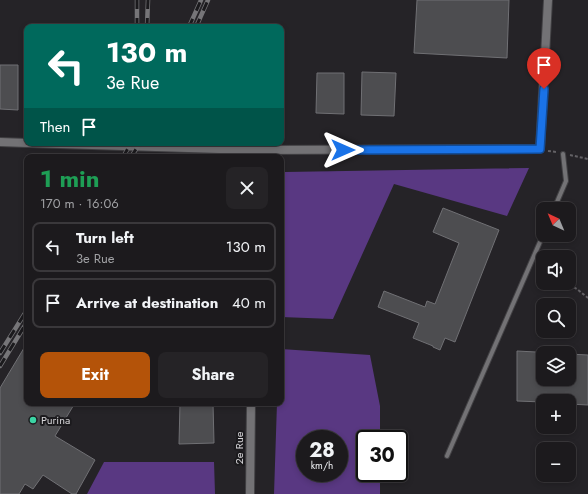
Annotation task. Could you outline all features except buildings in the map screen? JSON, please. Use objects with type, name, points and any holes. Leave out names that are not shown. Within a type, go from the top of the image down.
[{"type":"street","points":[[88,146],[252,154],[540,149],[548,0]]},
{"type":"street","points":[[0,142],[24,143]]},
{"type":"street","name":"2e Rue","points":[[250,494],[251,406]]},
{"type":"lane","points":[[557,202],[566,181],[563,154]]},
{"type":"lane","points":[[447,456],[540,242]]},
{"type":"path","points":[[576,288],[588,298]]},
{"type":"shaded area","points":[[529,168],[507,216],[394,184],[333,319],[284,317],[285,172]]},
{"type":"shaded area","points":[[284,349],[370,355],[380,406],[380,430],[356,430],[356,482],[380,482],[380,494],[274,494],[277,406],[284,406]]},
{"type":"shaded area","points":[[104,462],[214,462],[215,494],[87,494]]},
{"type":"railway","points":[[137,0],[137,24]]},
{"type":"railway","points":[[147,24],[148,0]]},
{"type":"railway","points":[[190,24],[201,0]]},
{"type":"railway","points":[[197,24],[208,0]]},
{"type":"railway","points":[[125,154],[129,146]]},
{"type":"railway","points":[[133,154],[138,146]]},
{"type":"railway","points":[[0,353],[24,315]]},
{"type":"railway","points":[[0,366],[24,327]]},
{"type":"place","name":"Purina","points":[[33,420]]},
{"type":"route","points":[[343,150],[540,149],[544,89]]}]
